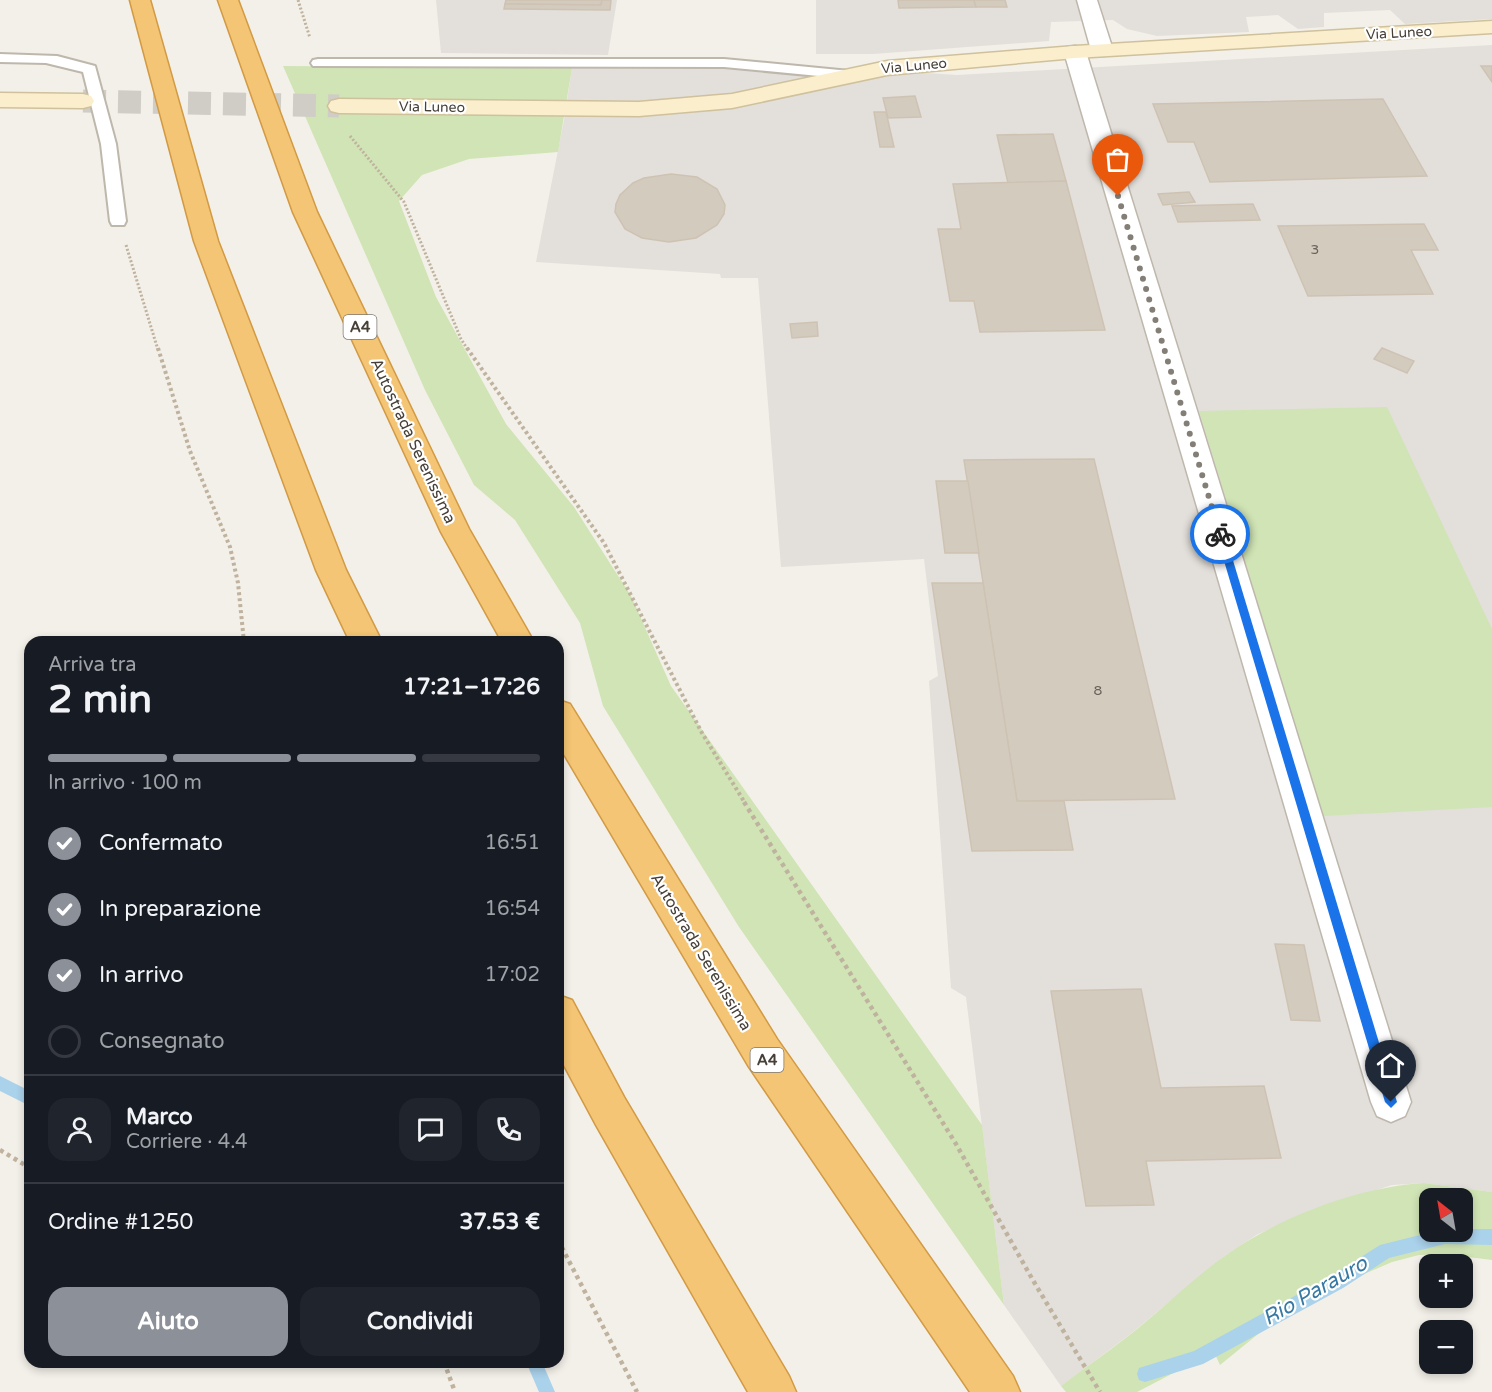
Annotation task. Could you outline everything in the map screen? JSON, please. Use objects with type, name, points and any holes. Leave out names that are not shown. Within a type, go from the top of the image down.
[{"type":"highway","points":[[140,0],[206,241],[331,570],[363,636]]},
{"type":"highway","name":"Autostrada Serenissima","points":[[228,0],[305,212],[456,532],[515,636]]},
{"type":"highway","name":"Autostrada Serenissima","points":[[564,724],[763,1053],[997,1392]]},
{"type":"highway","points":[[564,1025],[610,1111],[772,1392]]},
{"type":"street","points":[[1087,0],[1089,51],[1391,1102]]},
{"type":"street","name":"Via Luneo","points":[[339,106],[639,110],[674,108],[761,96],[887,68],[1089,51],[1492,27]]},
{"type":"street","points":[[0,100],[84,101]]},
{"type":"lane","points":[[0,58],[55,59],[71,61],[90,69],[104,119],[117,185],[118,221]]},
{"type":"lane","points":[[318,63],[724,63],[850,75]]},
{"type":"path","points":[[298,0],[318,63]]},
{"type":"path","points":[[346,131],[404,202],[461,339],[604,543],[702,733],[956,1144],[1034,1282],[1100,1392]]},
{"type":"path","points":[[118,221],[144,296],[190,451],[230,548],[238,583],[243,636]]},
{"type":"path","points":[[0,1150],[24,1164]]},
{"type":"path","points":[[564,1251],[637,1392]]},
{"type":"path","points":[[446,1368],[455,1392]]},
{"type":"shaded area","points":[[436,0],[617,0],[608,55],[441,53]]},
{"type":"shaded area","points":[[816,0],[1492,0],[1492,19],[1405,24],[1390,10],[1324,13],[1324,27],[1298,29],[1278,15],[1246,17],[1249,32],[1157,36],[1127,29],[1113,20],[1051,22],[1049,41],[873,54],[816,54]]},
{"type":"shaded area","points":[[1492,45],[1492,1192],[1424,1183],[1392,1185],[1320,1208],[1258,1234],[1226,1255],[1128,1336],[1061,1386],[1004,1305],[966,997],[951,988],[929,681],[938,676],[924,559],[781,567],[758,278],[721,278],[720,274],[536,262],[572,68],[866,69],[957,75]]},
{"type":"green space","points":[[283,66],[572,68],[558,152],[469,159],[422,175],[399,201],[436,297],[506,424],[574,507],[631,596],[671,686],[982,1125],[1004,1305],[739,927],[603,706],[580,623],[515,520],[474,485],[425,390]]},
{"type":"green space","points":[[1387,407],[1492,629],[1492,807],[1323,816],[1199,411]]},
{"type":"green space","points":[[1424,1183],[1462,1188],[1419,1188],[1419,1242],[1473,1242],[1473,1189],[1492,1192],[1492,1260],[1473,1258],[1473,1254],[1419,1254],[1392,1262],[1295,1304],[1220,1365],[1214,1352],[1137,1392],[1066,1392],[1061,1386],[1127,1337],[1229,1253],[1273,1227],[1297,1216],[1373,1190]]},
{"type":"building","points":[[506,0],[602,0],[601,5],[505,4]]},
{"type":"building","points":[[602,0],[611,0],[610,10],[504,9],[505,4],[601,5]]},
{"type":"building","points":[[898,0],[974,0],[976,7],[899,8]]},
{"type":"building","points":[[974,0],[1005,0],[1007,7],[976,7]]},
{"type":"building","points":[[1481,66],[1492,66],[1492,82]]},
{"type":"building","points":[[915,96],[921,117],[888,118],[883,98]]},
{"type":"building","points":[[1383,99],[1427,176],[1210,182],[1194,142],[1168,142],[1153,104]]},
{"type":"building","points":[[874,112],[886,112],[894,147],[880,147]]},
{"type":"building","points":[[1053,134],[1066,181],[1008,183],[997,135]]},
{"type":"building","points":[[671,174],[697,177],[717,189],[725,205],[724,214],[717,225],[696,238],[669,242],[642,238],[625,229],[615,212],[620,195],[633,183],[644,178]]},
{"type":"building","points":[[1066,181],[1105,330],[980,332],[974,301],[950,301],[938,229],[961,229],[953,184]]},
{"type":"building","points":[[1189,192],[1195,202],[1163,205],[1158,194]]},
{"type":"building","points":[[1253,204],[1260,220],[1178,222],[1172,206]]},
{"type":"building","points":[[1424,224],[1438,250],[1411,250],[1433,294],[1308,296],[1278,226]]},
{"type":"building","points":[[817,322],[818,336],[792,338],[790,324]]},
{"type":"building","points":[[1382,348],[1414,361],[1407,373],[1374,359]]},
{"type":"building","points":[[1094,459],[1175,799],[1017,801],[964,460]]},
{"type":"building","points":[[936,481],[968,481],[979,553],[945,553]]},
{"type":"building","points":[[932,583],[983,583],[1017,801],[1064,801],[1073,850],[972,851]]},
{"type":"building","points":[[1275,944],[1304,945],[1320,1021],[1291,1020]]},
{"type":"building","points":[[1141,989],[1161,1088],[1264,1086],[1281,1158],[1146,1161],[1154,1205],[1086,1206],[1051,991]]},
{"type":"waterway","name":"Rio Parauro","points":[[0,1083],[24,1096]]},
{"type":"waterway","name":"Rio Parauro","points":[[1145,1374],[1197,1358],[1337,1282],[1386,1251],[1445,1236],[1492,1237]]},
{"type":"waterway","name":"Rio Parauro","points":[[537,1368],[547,1392]]},
{"type":"tunnel","points":[[83,101],[339,106]]},
{"type":"way so far","points":[[1118,196],[1220,534]]},
{"type":"route","points":[[1220,534],[1391,1102]]}]
